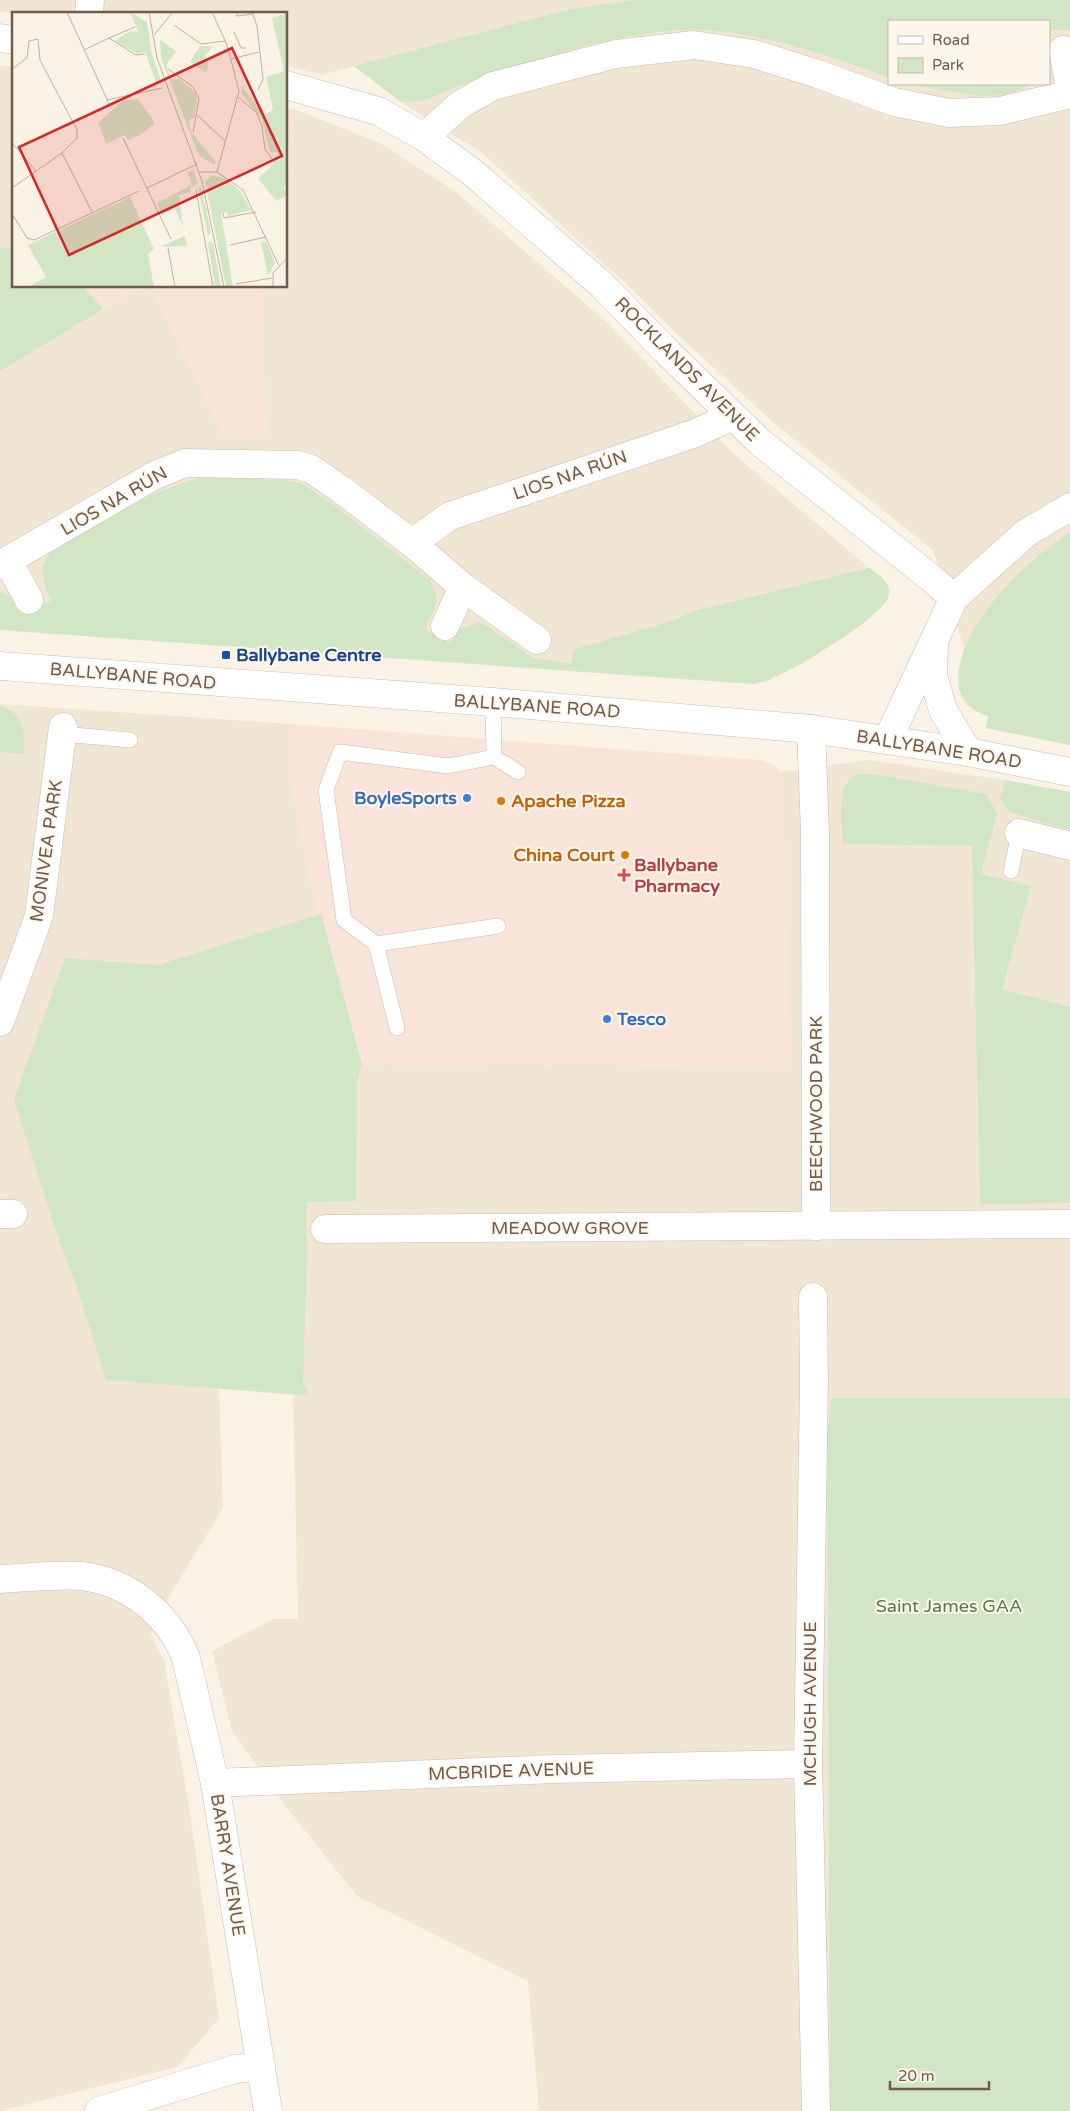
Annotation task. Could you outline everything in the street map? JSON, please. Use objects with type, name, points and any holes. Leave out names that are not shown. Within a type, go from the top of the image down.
[{"type":"street","points":[[424,137],[461,104],[493,86],[616,54],[694,45],[754,54],[818,74],[894,102],[949,114],[1000,111],[1070,94]]},
{"type":"street","points":[[1063,50],[1070,88]]},
{"type":"street","name":"ROCKLANDS AVENUE","points":[[288,86],[369,107],[424,137],[492,189],[602,285],[669,354],[767,448],[954,598]]},
{"type":"street","name":"LIOS NA RÚN","points":[[412,543],[450,516],[693,434],[733,416]]},
{"type":"street","name":"LIOS NA RÚN","points":[[30,600],[4,563],[154,475],[185,463],[279,463],[305,466],[342,490],[412,543],[463,587],[537,640]]},
{"type":"street","points":[[888,739],[954,598],[1026,533],[1070,507]]},
{"type":"street","points":[[445,626],[463,587]]},
{"type":"street","points":[[935,637],[934,676],[943,710],[968,752]]},
{"type":"street","name":"BALLYBANE ROAD","points":[[0,666],[493,702],[811,729],[968,752],[1070,772]]},
{"type":"street","name":"BEECHWOOD PARK","points":[[811,729],[815,832],[816,1226]]},
{"type":"street","name":"MONIVEA PARK","points":[[0,1022],[39,916],[63,731]]},
{"type":"street","points":[[1019,833],[1070,846]]},
{"type":"street","points":[[816,1226],[1070,1224]]},
{"type":"street","name":"MEADOW GROVE","points":[[325,1229],[816,1226]]},
{"type":"street","name":"MCHUGH AVENUE","points":[[813,1297],[814,1382],[808,1764],[816,2111]]},
{"type":"street","name":"BARRY AVENUE","points":[[0,1579],[80,1576],[101,1579],[148,1603],[169,1625],[179,1640],[186,1658],[215,1783],[268,2111]]},
{"type":"street","name":"MCBRIDE AVENUE","points":[[215,1783],[554,1769],[808,1764]]},
{"type":"street","points":[[99,2111],[235,2068],[260,2066]]},
{"type":"lane","points":[[493,702],[494,757]]},
{"type":"lane","name":"MONIVEA PARK","points":[[63,731],[130,740]]},
{"type":"lane","points":[[398,1028],[376,944],[344,920],[326,790],[340,752],[448,766],[494,757],[518,772]]},
{"type":"lane","points":[[1011,871],[1019,833]]},
{"type":"lane","points":[[376,944],[498,926]]},
{"type":"shaded area","points":[[0,0],[761,0],[1070,17],[1070,745],[986,728],[988,716],[972,710],[964,702],[959,691],[958,679],[964,648],[933,550],[775,424],[679,336],[624,282],[482,153],[401,102],[354,66],[322,75],[288,66],[288,12],[0,12]]},
{"type":"shaded area","points":[[0,65],[12,67],[12,288],[85,288],[104,309],[140,288],[152,288],[223,434],[266,437],[261,288],[288,288],[288,169],[294,109],[380,143],[456,192],[609,324],[734,454],[885,581],[889,587],[887,602],[851,632],[804,663],[771,679],[754,684],[0,630]]},
{"type":"shaded area","points":[[288,108],[294,109],[288,169]]},
{"type":"shaded area","points":[[85,288],[140,288],[103,309]]},
{"type":"shaded area","points":[[152,288],[261,288],[266,437],[223,435]]},
{"type":"shaded area","points":[[0,704],[291,724],[290,775],[299,821],[314,892],[362,1064],[714,1067],[783,779],[781,772],[869,760],[1005,780],[1070,792],[1070,1398],[832,1399],[827,1432],[830,2111],[539,2111],[528,1981],[357,1896],[288,1809],[232,1731],[212,1651],[273,1619],[298,1619],[293,1395],[219,1389],[223,1508],[173,1590],[150,1635],[164,1660],[190,1813],[219,2018],[178,2067],[0,2111]]},
{"type":"shaded area","points":[[291,724],[760,760],[775,766],[781,772],[783,779],[790,1068],[362,1064],[314,892],[299,821],[290,775]]},
{"type":"green space","points":[[637,0],[1070,0],[1070,30],[1050,30],[1050,20],[888,20],[888,78],[821,54],[774,41],[726,32],[702,30],[659,32],[613,39],[497,72],[419,101],[401,102],[354,66],[571,9]]},
{"type":"green space","points":[[914,85],[1029,86],[1004,95],[978,96]]},
{"type":"green space","points":[[0,248],[12,248],[12,288],[85,288],[103,309],[0,371]]},
{"type":"green space","points":[[206,476],[293,481],[304,485],[331,503],[430,580],[436,594],[436,600],[434,610],[425,629],[450,644],[459,629],[478,622],[487,626],[533,658],[571,664],[575,649],[669,622],[698,610],[869,568],[886,582],[889,594],[884,604],[873,615],[838,641],[783,673],[754,684],[0,630],[0,592],[10,597],[22,613],[51,601],[44,581],[43,570],[46,559],[51,552],[126,508],[185,482]]},
{"type":"green space","points":[[1070,532],[1070,745],[986,728],[988,716],[980,713],[968,704],[959,686],[959,670],[964,650],[973,630],[1001,592],[1036,558]]},
{"type":"green space","points":[[0,705],[14,714],[21,724],[24,737],[24,754],[0,752]]},
{"type":"green space","points":[[859,774],[878,775],[986,794],[997,813],[981,874],[1031,886],[1002,989],[1070,1007],[1070,1203],[980,1204],[972,846],[843,844],[841,804],[843,794],[851,778]]},
{"type":"green space","points":[[1005,780],[1070,792],[1070,830],[1009,812],[1000,799]]},
{"type":"green space","points":[[321,914],[362,1064],[357,1082],[356,1201],[306,1202],[307,1254],[303,1383],[309,1395],[106,1380],[14,1100],[65,958],[158,965]]},
{"type":"green space","name":"Saint James GAA","points":[[832,1398],[1070,1398],[1070,2111],[830,2111],[827,1432]]},
{"type":"place","name":"Ballybane Centre","points":[[226,655]]},
{"type":"place","name":"BoyleSports","points":[[467,798]]},
{"type":"place","name":"Apache Pizza","points":[[501,801]]},
{"type":"place","name":"China Court","points":[[625,855]]},
{"type":"place","name":"Ballybane Pharmacy","points":[[624,875]]},
{"type":"place","name":"Tesco","points":[[607,1019]]}]
